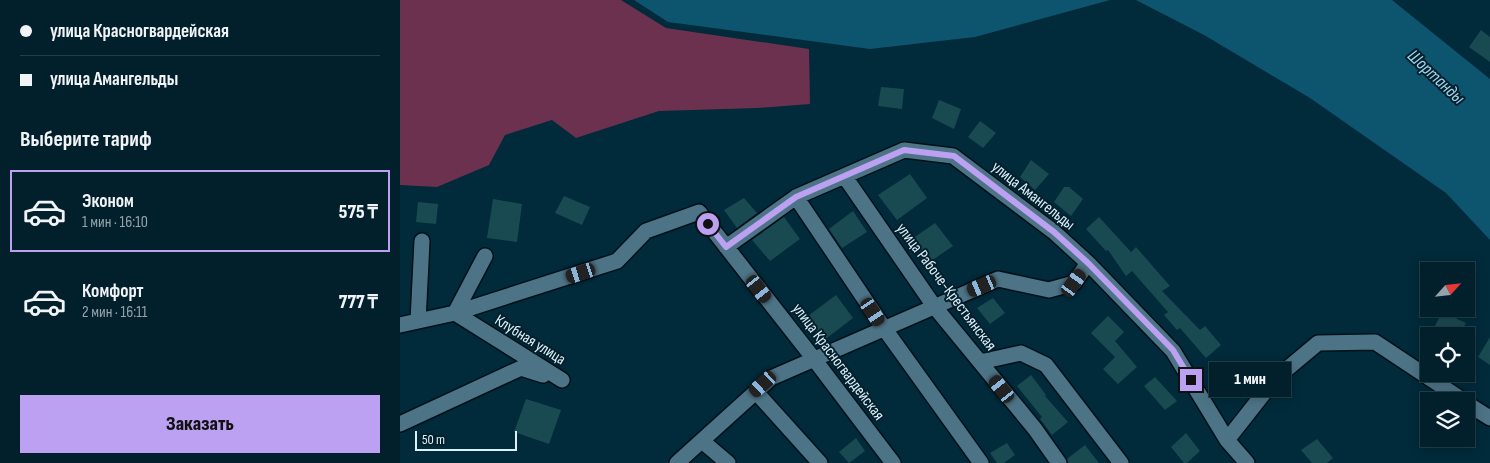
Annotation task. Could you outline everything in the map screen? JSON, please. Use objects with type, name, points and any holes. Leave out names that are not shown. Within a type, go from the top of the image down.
[{"type":"street","name":"улица Амангельды","points":[[726,247],[796,197],[904,150],[954,156],[1054,232],[1088,263],[1173,350],[1227,440],[1247,463]]},
{"type":"street","name":"улица Рабоче-Крестьянская","points":[[845,177],[934,306],[1035,429],[1059,463]]},
{"type":"street","points":[[796,197],[884,328],[981,463]]},
{"type":"street","name":"улица Красногвардейская","points":[[455,313],[617,261],[646,232],[699,212],[814,359],[892,463]]},
{"type":"street","points":[[418,321],[422,241]]},
{"type":"street","points":[[400,325],[455,313],[486,256]]},
{"type":"street","points":[[678,463],[771,378],[998,279],[1049,290],[1074,283],[1088,263]]},
{"type":"street","name":"Клубная улица","points":[[400,424],[522,368],[562,380],[455,313]]},
{"type":"street","points":[[1227,440],[1275,379],[1318,343],[1375,342],[1450,392]]},
{"type":"street","points":[[980,362],[1020,353],[1046,365],[1121,463]]},
{"type":"street","points":[[756,392],[820,463]]},
{"type":"street","points":[[1475,408],[1490,418]]},
{"type":"street","points":[[702,441],[728,463]]},
{"type":"shaded area","points":[[400,0],[621,0],[666,28],[809,49],[810,104],[758,108],[659,111],[576,138],[552,120],[505,135],[489,165],[437,187],[400,185]]},
{"type":"water","points":[[634,0],[1110,0],[975,37],[870,49],[668,22]]},
{"type":"water","name":"Шортанды","points":[[1136,0],[1392,0],[1490,79],[1490,240],[1446,193],[1310,98],[1204,35]]},
{"type":"building","points":[[1481,30],[1490,37],[1490,62],[1469,47]]},
{"type":"building","points":[[881,87],[904,89],[902,109],[878,106]]},
{"type":"building","points":[[939,100],[961,109],[954,129],[932,118]]},
{"type":"building","points":[[980,121],[996,133],[983,148],[968,137]]},
{"type":"building","points":[[1031,160],[1049,174],[1035,190],[1020,177]]},
{"type":"building","points":[[910,174],[927,198],[897,220],[878,195]]},
{"type":"building","points":[[1064,187],[1069,187],[1083,199],[1071,216],[1054,202]]},
{"type":"building","points":[[564,196],[590,207],[582,225],[555,213]]},
{"type":"building","points":[[744,198],[757,213],[737,228],[724,210]]},
{"type":"building","points":[[493,199],[522,204],[517,242],[487,238]]},
{"type":"building","points":[[418,202],[438,204],[436,224],[416,222]]},
{"type":"building","points":[[853,211],[867,232],[842,248],[829,229]]},
{"type":"building","points":[[784,217],[800,239],[770,261],[752,240]]},
{"type":"building","points":[[1099,217],[1131,252],[1136,247],[1170,286],[1162,291],[1200,330],[1205,326],[1221,345],[1206,358],[1180,328],[1177,330],[1164,315],[1168,312],[1132,271],[1126,276],[1108,250],[1106,251],[1086,229]]},
{"type":"building","points":[[935,223],[953,246],[927,264],[909,241]]},
{"type":"building","points":[[836,295],[853,318],[823,341],[804,319]]},
{"type":"building","points":[[993,298],[1005,313],[990,324],[977,308]]},
{"type":"building","points":[[1108,316],[1124,332],[1115,341],[1137,367],[1118,384],[1103,369],[1115,357],[1091,333]]},
{"type":"building","points":[[1439,318],[1455,318],[1466,323],[1464,327],[1434,327]]},
{"type":"building","points":[[1490,337],[1490,365],[1478,357]]},
{"type":"building","points":[[1031,375],[1045,396],[1068,422],[1052,435],[1040,419],[1042,417],[1017,386]]},
{"type":"building","points":[[1155,377],[1177,401],[1165,410],[1144,386]]},
{"type":"building","points":[[526,399],[561,410],[549,444],[514,432]]},
{"type":"building","points":[[1186,433],[1200,451],[1187,463],[1184,463],[1171,447]]},
{"type":"building","points":[[856,438],[865,451],[849,463],[839,452]]},
{"type":"building","points":[[1317,439],[1333,458],[1327,463],[1312,463],[1301,450]]},
{"type":"building","points":[[1007,443],[1015,455],[1004,463],[997,463],[990,453]]},
{"type":"building","points":[[1085,445],[1099,463],[1068,463],[1067,459]]},
{"type":"route","points":[[708,224],[726,247],[796,197],[904,150],[954,156],[1054,232],[1088,263],[1173,350],[1191,380]]}]
